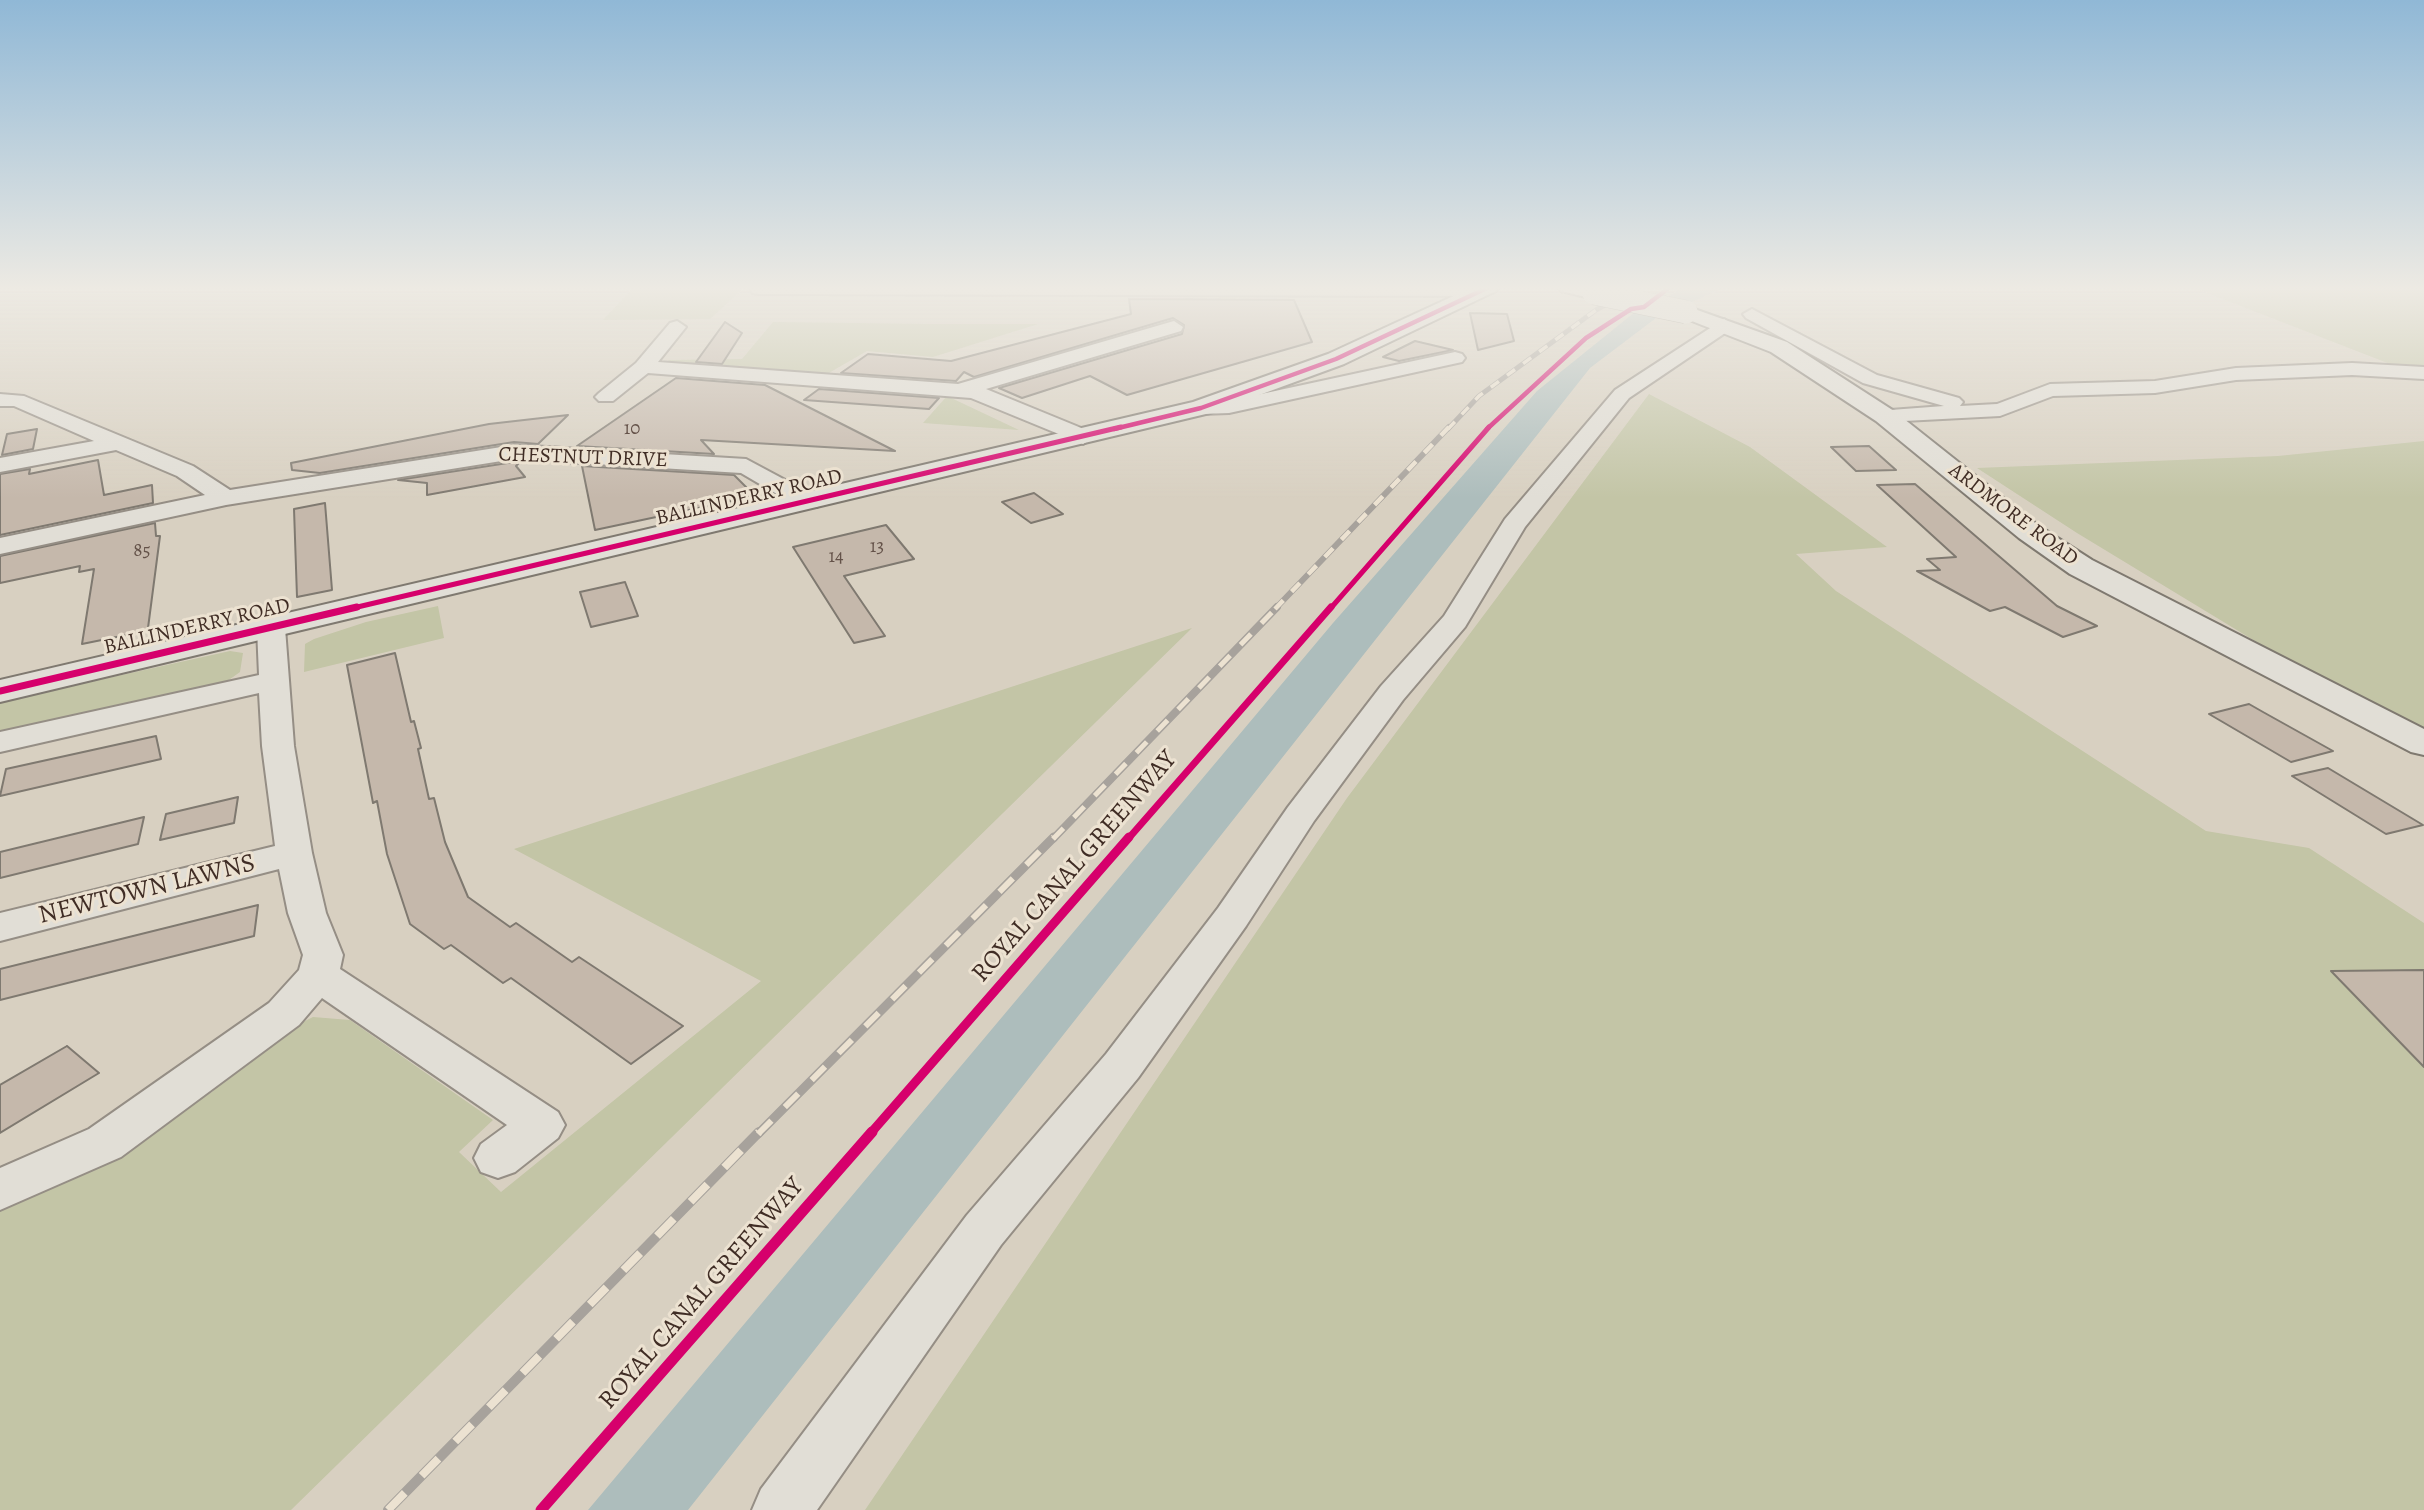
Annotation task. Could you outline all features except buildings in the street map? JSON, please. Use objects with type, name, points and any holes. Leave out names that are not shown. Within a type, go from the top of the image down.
[{"type":"street","points":[[606,397],[651,357]]},
{"type":"street","points":[[961,390],[1071,357]]},
{"type":"street","name":"BALLINDERRY ROAD","points":[[0,691],[1201,408],[1339,357]]},
{"type":"street","points":[[782,1510],[984,1230],[1122,1066],[1232,917],[1300,815],[1392,693],[1455,621],[1514,524],[1622,394],[1679,357]]},
{"type":"street","name":"ARDMORE ROAD","points":[[1795,357],[1885,416],[2029,532],[2081,567],[2424,744]]},
{"type":"street","points":[[1823,357],[1870,379],[1989,411]]},
{"type":"street","points":[[1201,408],[1229,407],[1455,358]]},
{"type":"street","points":[[643,367],[975,392],[1083,437]]},
{"type":"street","points":[[1885,416],[2000,410],[2050,390],[2155,387],[2236,373],[2352,369],[2424,373]]},
{"type":"street","points":[[0,400],[17,400],[186,471],[226,498]]},
{"type":"street","points":[[0,465],[118,443]]},
{"type":"street","name":"CHESTNUT DRIVE","points":[[0,546],[226,498],[513,452],[747,467],[808,502]]},
{"type":"street","points":[[0,1190],[105,1143],[284,1014],[318,975],[323,955],[307,913],[293,853],[273,681],[271,628]]},
{"type":"street","points":[[0,742],[273,681]]},
{"type":"street","name":"NEWTOWN LAWNS","points":[[0,927],[293,853]]},
{"type":"street","points":[[318,975],[542,1125],[498,1158]]},
{"type":"green space","points":[[856,357],[827,374],[663,364],[669,360]]},
{"type":"green space","points":[[2373,357],[2424,357],[2424,367],[2390,364]]},
{"type":"green space","points":[[1649,394],[1750,447],[1887,547],[1796,554],[1836,591],[2206,831],[2309,848],[2424,923],[2424,1510],[865,1510],[1347,798]]},
{"type":"green space","points":[[947,396],[1019,430],[923,423]]},
{"type":"green space","points":[[2424,441],[2424,732],[2306,672],[2077,533],[1977,468],[2278,456]]},
{"type":"green space","points":[[438,606],[444,638],[304,672],[305,644],[314,639],[366,622]]},
{"type":"green space","points":[[1192,628],[291,1510],[0,1510],[0,1210],[71,1179],[212,1092],[273,1037],[313,1017],[350,1020],[493,1120],[459,1152],[501,1192],[761,981],[514,849]]},
{"type":"green space","points":[[230,651],[243,653],[240,672],[226,682],[0,736],[0,702]]},
{"type":"shaded area","points":[[1579,357],[1604,357],[1590,368],[688,1510],[588,1510],[1333,623],[1537,391]]},
{"type":"railway","points":[[1448,429],[1479,396],[1531,357]]},
{"type":"railway","points":[[1275,609],[1449,427]]},
{"type":"railway","points":[[1053,839],[1277,607]]},
{"type":"railway","points":[[758,1134],[1054,837]]},
{"type":"railway","points":[[388,1510],[759,1132]]},
{"type":"cycle path","points":[[0,691],[1201,408],[1339,357]]},
{"type":"cycle path","name":"ROYAL CANAL GREENWAY","points":[[541,1510],[1499,415],[1564,357]]}]
